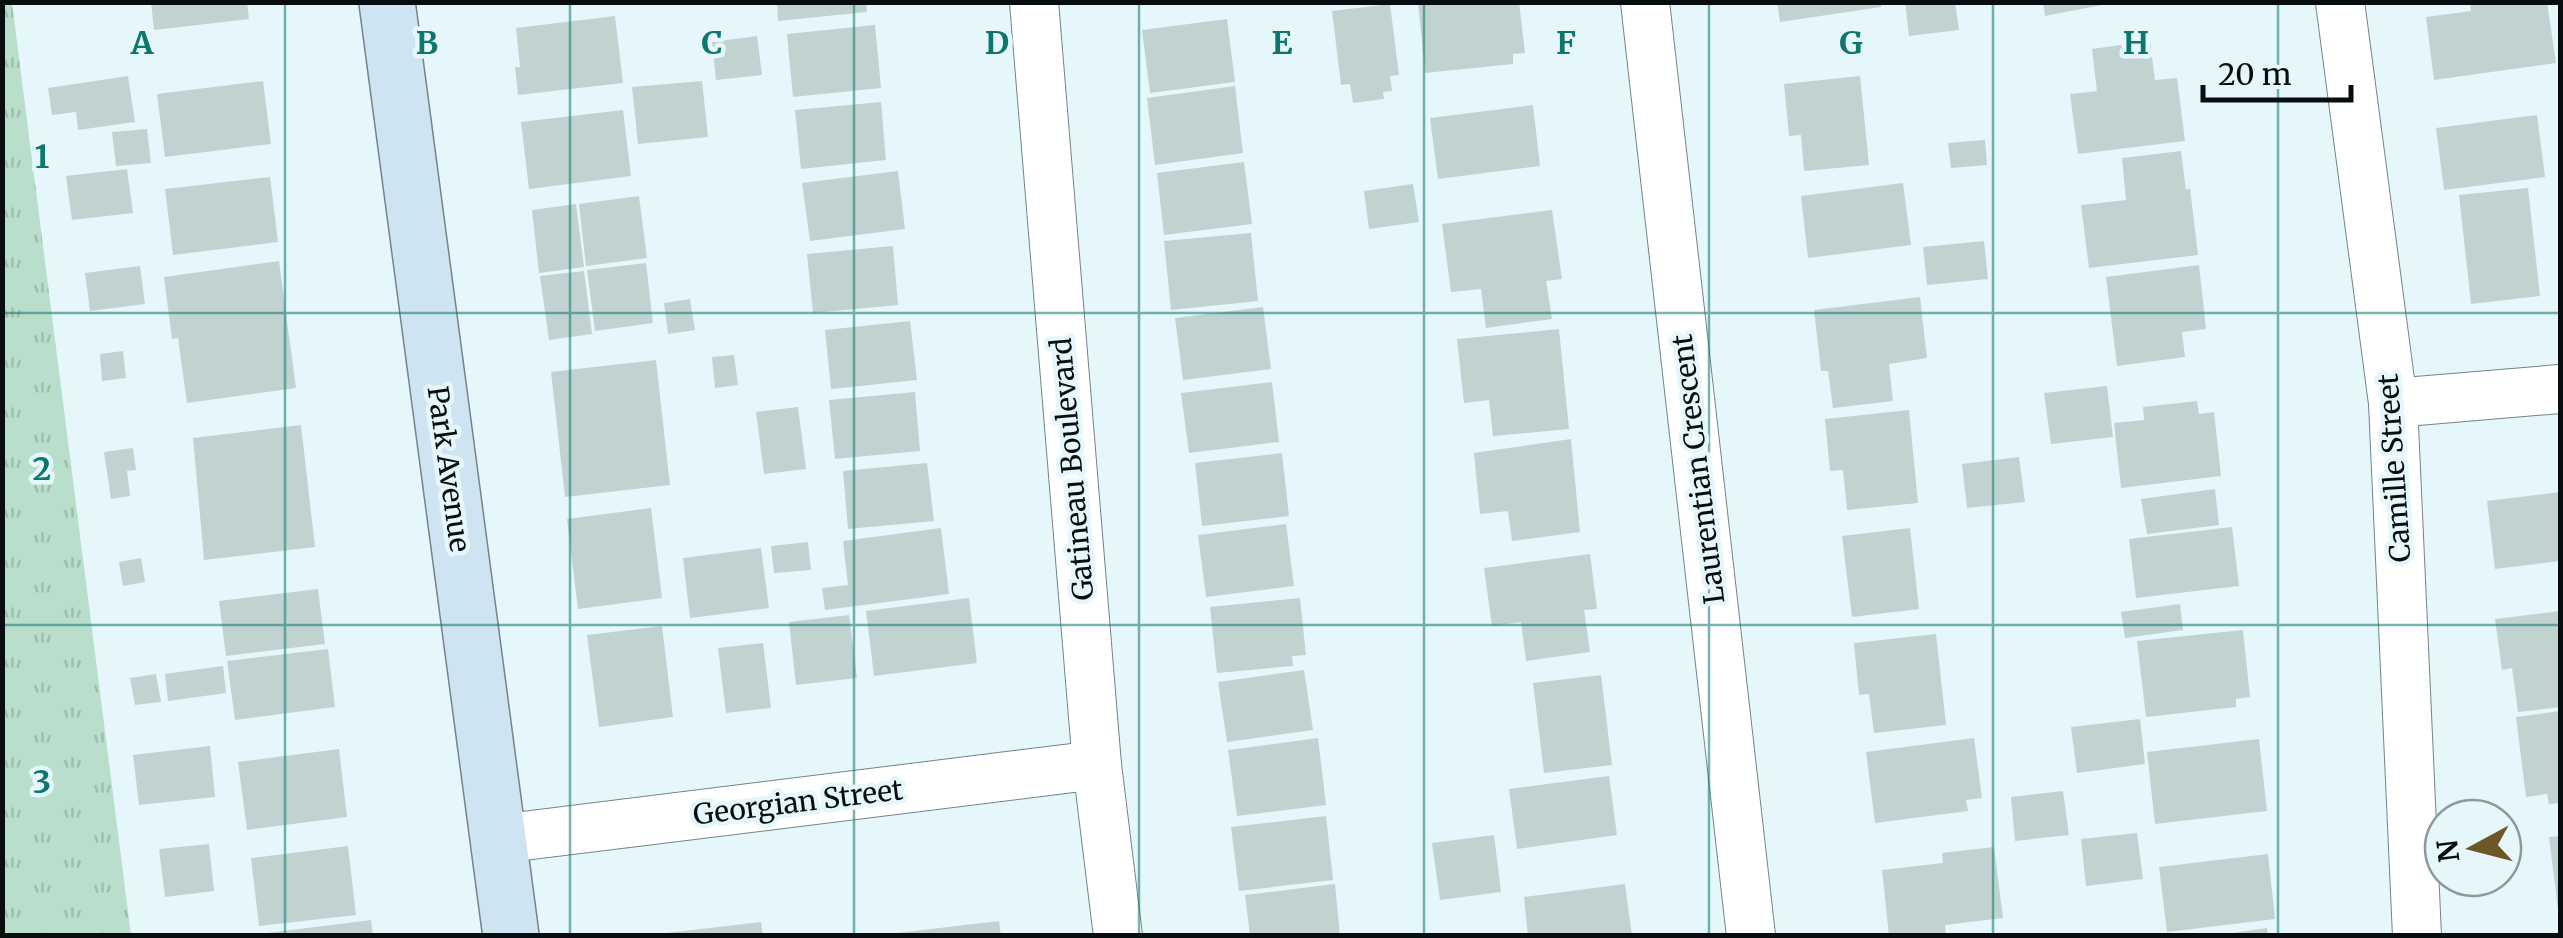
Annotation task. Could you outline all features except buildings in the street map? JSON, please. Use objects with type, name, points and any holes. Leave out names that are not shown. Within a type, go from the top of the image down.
[{"type":"street","name":"Park Avenue","points":[[386,2],[511,936]]},
{"type":"street","name":"Gatineau Boulevard","points":[[1034,2],[1097,766],[1118,936]]},
{"type":"street","name":"Laurentian Crescent","points":[[1644,2],[1751,936]]},
{"type":"street","name":"Camille Street","points":[[2340,2],[2393,403],[2418,936]]},
{"type":"street","points":[[2393,403],[2560,390]]},
{"type":"street","name":"Georgian Street","points":[[499,839],[1097,766]]},
{"type":"green space","points":[[2,3],[12,3],[131,935],[3,935]]}]
